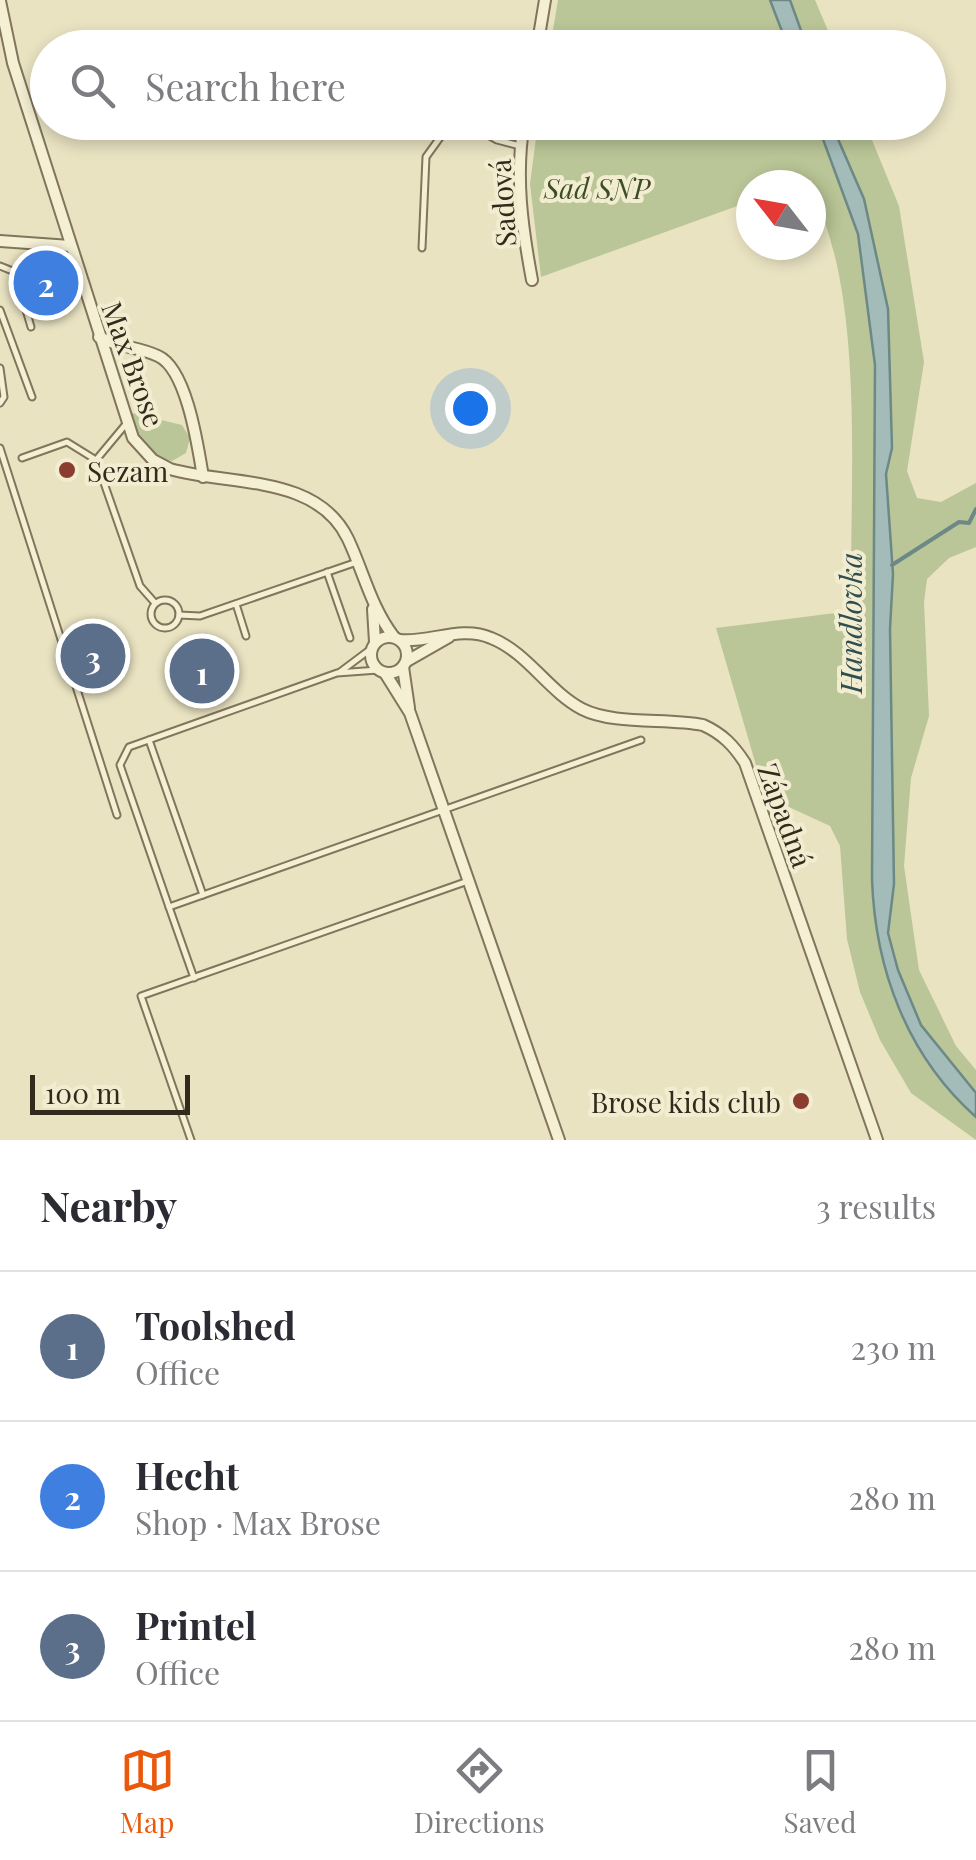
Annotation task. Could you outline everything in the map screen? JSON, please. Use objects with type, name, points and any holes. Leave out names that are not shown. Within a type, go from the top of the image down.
[{"type":"street","points":[[540,30],[546,0]]},
{"type":"street","name":"Max Brose","points":[[0,1],[13,64],[30,118]]},
{"type":"street","name":"Max Brose","points":[[37,140],[133,438],[153,460],[170,469],[305,495],[338,519],[372,603],[372,662],[410,714]]},
{"type":"street","name":"Sadová","points":[[521,140],[522,227],[532,280]]},
{"type":"street","points":[[0,241],[70,246]]},
{"type":"street","points":[[99,337],[115,345],[156,354],[175,371],[196,435],[203,477]]},
{"type":"street","name":"Max Brose","points":[[372,603],[408,651],[405,664],[410,714],[559,1140]]},
{"type":"street","name":"Západná","points":[[397,638],[473,633],[490,637],[510,648],[582,709],[611,716],[703,725],[735,748],[745,763],[877,1140]]},
{"type":"street","points":[[382,671],[395,672],[454,634]]},
{"type":"street","points":[[374,646],[384,637],[397,638]]},
{"type":"lane","points":[[422,248],[426,158],[438,140]]},
{"type":"lane","points":[[497,140],[520,146]]},
{"type":"lane","points":[[0,266],[15,272],[54,264]]},
{"type":"lane","points":[[15,272],[31,327]]},
{"type":"lane","points":[[0,310],[32,398]]},
{"type":"lane","points":[[0,368],[4,398],[0,403]]},
{"type":"lane","points":[[96,460],[126,424]]},
{"type":"lane","points":[[22,458],[67,442],[96,460],[140,586],[155,603]]},
{"type":"lane","points":[[0,448],[116,814]]},
{"type":"lane","points":[[179,615],[200,616],[358,562]]},
{"type":"lane","points":[[327,572],[350,638]]},
{"type":"lane","points":[[171,601],[176,605],[179,615],[171,628],[159,627],[150,614],[155,603],[171,601]]},
{"type":"lane","points":[[236,604],[246,636]]},
{"type":"lane","points":[[338,673],[374,646]]},
{"type":"lane","points":[[194,978],[120,765],[129,747],[338,673],[382,671]]},
{"type":"lane","points":[[149,740],[204,895]]},
{"type":"lane","points":[[170,907],[641,740]]},
{"type":"lane","points":[[191,1140],[141,996],[468,881]]},
{"type":"green space","points":[[558,0],[815,0],[828,30],[553,30]]},
{"type":"green space","name":"Sad SNP","points":[[536,140],[872,140],[899,206],[924,362],[907,471],[917,498],[941,502],[976,483],[976,547],[949,558],[927,579],[924,602],[929,716],[911,778],[904,866],[919,970],[956,1046],[976,1070],[976,1140],[911,1093],[880,1040],[860,992],[847,939],[840,846],[830,826],[765,796],[716,628],[851,611],[849,356],[836,263],[826,227],[826,170],[736,170],[736,206],[541,277],[530,184]]},
{"type":"green space","points":[[128,412],[182,425],[190,438],[186,453],[172,461],[156,454]]},
{"type":"water","points":[[770,0],[790,0],[801,30],[781,30]]},
{"type":"water","points":[[823,140],[838,140],[864,199],[888,309],[892,448],[886,474],[893,574],[890,629],[894,884],[888,933],[898,970],[921,1025],[976,1093],[976,1117],[931,1067],[899,1009],[874,913],[875,365],[858,234]]},
{"type":"waterway","points":[[892,565],[959,522],[969,523],[976,509]]},
{"type":"place","name":"Hecht","points":[[46,283]]},
{"type":"place","name":"Sezam","points":[[67,470]]},
{"type":"place","name":"Printel","points":[[93,656]]},
{"type":"place","name":"Toolshed","points":[[202,671]]},
{"type":"place","name":"Brose kids club","points":[[801,1101]]},
{"type":"water label","name":"Handlovka","points":[[850,623]]}]
